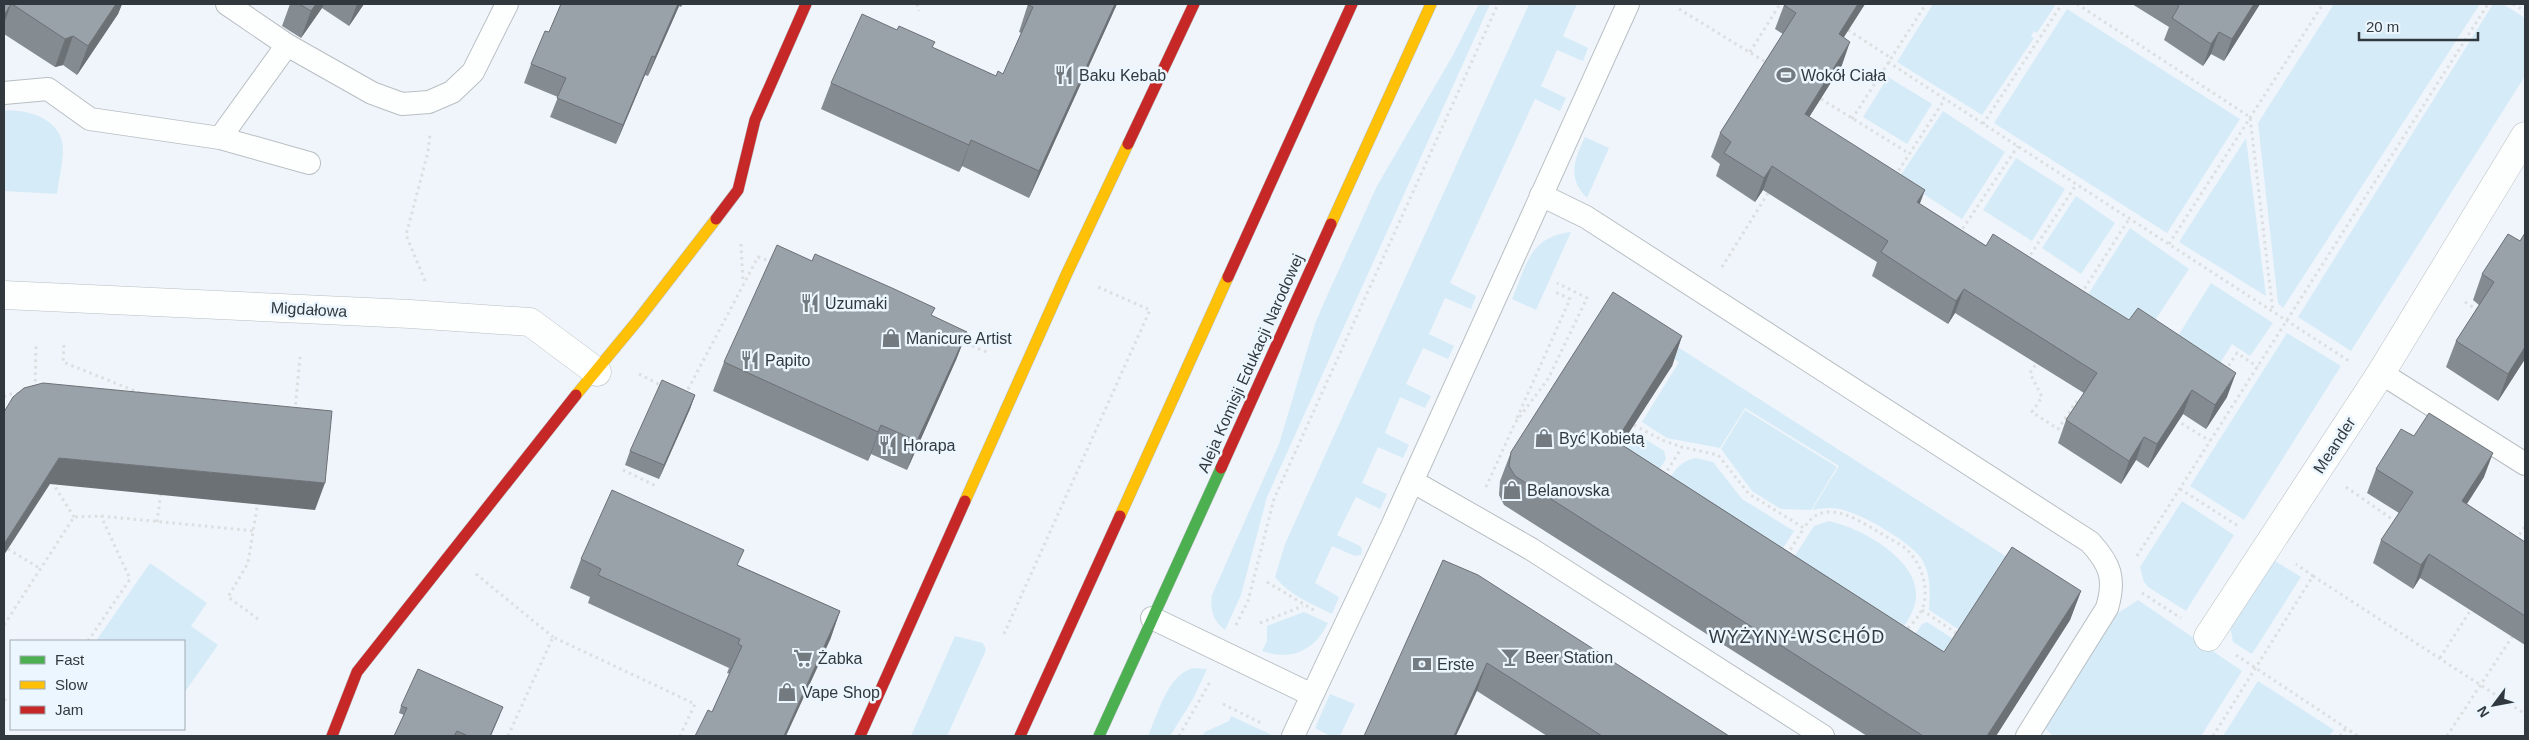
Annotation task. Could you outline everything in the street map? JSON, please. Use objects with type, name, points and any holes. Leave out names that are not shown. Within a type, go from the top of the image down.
[{"type":"street","points":[[332,736],[357,672],[544,434],[597,372],[738,190],[755,120],[806,4]]},
{"type":"street","points":[[860,736],[1067,273],[1194,4]]},
{"type":"street","points":[[1020,736],[1352,4]]},
{"type":"street","name":"Aleja Komisji Edukacji Narodowej","points":[[1099,736],[1431,4]]},
{"type":"street","name":"Meander","points":[[2208,637],[2381,373],[2525,136]]},
{"type":"street","name":"Migdałowa","points":[[4,295],[432,315],[530,322],[597,372]]},
{"type":"lane","points":[[227,4],[287,45],[372,93],[402,104],[435,99],[452,92],[473,72],[507,4]]},
{"type":"lane","points":[[1293,736],[1412,481],[1628,4]]},
{"type":"lane","points":[[220,138],[287,45]]},
{"type":"lane","points":[[4,93],[48,89],[90,119],[220,138],[309,163]]},
{"type":"lane","points":[[1541,195],[1586,217],[1778,340],[2090,542],[2104,557],[2112,581],[2112,594],[2107,608],[2027,736]]},
{"type":"lane","points":[[2381,373],[2525,464]]},
{"type":"lane","points":[[1412,481],[1531,549],[1824,736]]},
{"type":"lane","points":[[1152,618],[1312,695]]},
{"type":"path","points":[[917,4],[919,10]]},
{"type":"path","points":[[1234,630],[1248,600],[1274,499],[1498,4]]},
{"type":"path","points":[[1750,52],[1780,4]]},
{"type":"path","points":[[1852,119],[1926,4]]},
{"type":"path","points":[[1984,124],[2062,4]]},
{"type":"path","points":[[2077,4],[2250,117]]},
{"type":"path","points":[[2169,244],[2323,4]]},
{"type":"path","points":[[2134,562],[2488,4]]},
{"type":"path","points":[[2513,4],[2525,11]]},
{"type":"path","points":[[1679,9],[1770,64]]},
{"type":"path","points":[[1848,30],[1891,58]]},
{"type":"path","points":[[1888,62],[2347,360]]},
{"type":"path","points":[[432,315],[430,293],[406,235],[428,152],[435,99]]},
{"type":"path","points":[[1821,99],[1910,154]]},
{"type":"path","points":[[1894,178],[1945,99]]},
{"type":"path","points":[[2250,117],[2273,312]]},
{"type":"path","points":[[1958,235],[2018,146]]},
{"type":"path","points":[[2026,262],[2076,184]]},
{"type":"path","points":[[1718,274],[1771,188]]},
{"type":"path","points":[[2077,300],[2129,219]]},
{"type":"path","points":[[741,236],[743,283]]},
{"type":"path","points":[[684,397],[758,257],[776,264]]},
{"type":"path","points":[[1004,634],[1150,310],[1067,273]]},
{"type":"path","points":[[1515,423],[1548,379],[1587,298],[1556,283]]},
{"type":"path","points":[[1486,488],[1570,299],[1553,291]]},
{"type":"path","points":[[959,341],[987,352]]},
{"type":"path","points":[[35,396],[36,344]]},
{"type":"path","points":[[64,345],[63,362],[145,396]]},
{"type":"path","points":[[2221,378],[2238,353],[2258,367]]},
{"type":"path","points":[[295,415],[300,357]]},
{"type":"path","points":[[2040,358],[2030,373],[2042,398],[2032,412],[2058,429],[2076,402],[2082,406]]},
{"type":"path","points":[[633,372],[667,389]]},
{"type":"path","points":[[4,397],[8,394],[28,395]]},
{"type":"path","points":[[2172,417],[2210,442]]},
{"type":"path","points":[[1634,425],[1662,440],[1682,447],[1718,455],[1749,494],[1804,528]]},
{"type":"path","points":[[1659,484],[1682,447]]},
{"type":"path","points":[[623,470],[656,486]]},
{"type":"path","points":[[52,482],[74,517]]},
{"type":"path","points":[[2180,489],[2239,526]]},
{"type":"path","points":[[2350,490],[2399,524]]},
{"type":"path","points":[[157,522],[161,492]]},
{"type":"path","points":[[258,501],[255,531],[248,563],[228,597],[258,619]]},
{"type":"path","points":[[1783,561],[1810,519],[1818,514],[1829,512],[1842,514],[1857,520],[1909,551],[1923,576],[1925,590],[1922,610],[1905,632]]},
{"type":"path","points":[[74,517],[101,516],[255,531]]},
{"type":"path","points":[[89,640],[130,579],[101,516]]},
{"type":"path","points":[[4,625],[74,517]]},
{"type":"path","points":[[2513,545],[2525,526]]},
{"type":"path","points":[[2268,545],[2525,714]]},
{"type":"path","points":[[8,549],[41,569]]},
{"type":"path","points":[[473,572],[553,637],[695,704],[680,736]]},
{"type":"path","points":[[2213,736],[2313,576]]},
{"type":"path","points":[[1267,582],[1304,606],[1344,625]]},
{"type":"path","points":[[2140,585],[2144,594],[2358,736]]},
{"type":"path","points":[[2440,658],[2476,602]]},
{"type":"path","points":[[1260,623],[1304,606]]},
{"type":"path","points":[[1922,610],[1962,637]]},
{"type":"path","points":[[508,736],[553,637]]},
{"type":"path","points":[[2447,736],[2512,637]]},
{"type":"path","points":[[1179,736],[1200,702],[1212,677]]},
{"type":"path","points":[[1223,704],[1265,724]]},
{"type":"path","points":[[2340,736],[2346,728]]},
{"type":"shaded area","points":[[1479,4],[1490,4],[1267,497],[1241,595],[1225,630],[1213,615],[1212,595],[1279,444],[1315,324],[1377,186],[1453,55]]},
{"type":"shaded area","points":[[1529,4],[1577,4],[1563,36],[1588,48],[1583,61],[1557,50],[1541,86],[1566,98],[1560,111],[1535,99],[1450,283],[1476,296],[1471,309],[1445,298],[1429,334],[1454,346],[1448,359],[1423,348],[1406,384],[1431,396],[1425,408],[1400,397],[1385,433],[1409,445],[1403,458],[1378,447],[1362,483],[1387,494],[1380,509],[1356,497],[1337,535],[1360,546],[1362,549],[1361,555],[1355,556],[1332,546],[1315,583],[1339,597],[1332,614],[1294,594],[1275,577],[1285,544]]},
{"type":"shaded area","points":[[1933,4],[2056,4],[2037,33],[2034,31],[2031,36],[2034,38],[1982,115],[1897,62]]},
{"type":"shaded area","points":[[2334,4],[2480,4],[2283,308],[2278,303],[2258,123]]},
{"type":"shaded area","points":[[2493,4],[2503,4],[2525,18],[2525,76],[2351,351],[2298,317]]},
{"type":"shaded area","points":[[2067,9],[2240,119],[2167,233],[1994,123]]},
{"type":"shaded area","points":[[1888,77],[1932,104],[1907,144],[1863,117]]},
{"type":"shaded area","points":[[4,111],[22,111],[32,114],[50,123],[56,130],[61,138],[63,148],[57,194],[4,191]]},
{"type":"shaded area","points":[[1943,111],[2005,152],[1962,219],[1899,178]]},
{"type":"shaded area","points":[[1585,137],[1609,148],[1587,198],[1577,183],[1574,169]]},
{"type":"shaded area","points":[[2246,138],[2266,296],[2179,242]]},
{"type":"shaded area","points":[[2016,158],[2065,189],[2032,241],[1983,210]]},
{"type":"shaded area","points":[[2076,196],[2115,223],[2081,274],[2042,248]]},
{"type":"shaded area","points":[[2130,228],[2189,269],[2142,340],[2075,315]]},
{"type":"shaded area","points":[[1571,232],[1536,310],[1512,299],[1526,264],[1538,246],[1557,235]]},
{"type":"shaded area","points":[[2211,283],[2273,323],[2250,356],[2232,344],[2207,384],[2166,355]]},
{"type":"shaded area","points":[[1629,316],[2065,594],[1961,631],[1929,610],[1930,597],[1926,567],[1918,554],[1909,546],[1875,524],[1852,513],[1832,508],[1812,510],[1839,466],[1745,408],[1720,448],[1667,438],[1642,422],[1679,362],[1622,327]]},
{"type":"shaded area","points":[[2287,333],[2341,366],[2244,520],[2190,486]]},
{"type":"shaded area","points":[[1745,410],[1837,467],[1811,510],[1781,509],[1752,491],[1721,449]]},
{"type":"shaded area","points":[[1636,433],[1664,451],[1666,459],[1647,489],[1614,468]]},
{"type":"shaded area","points":[[1696,458],[1713,462],[1742,499],[1794,531],[1770,569],[1659,497],[1678,467]]},
{"type":"shaded area","points":[[2182,501],[2234,535],[2186,611],[2148,587],[2144,582],[2140,567]]},
{"type":"shaded area","points":[[1829,521],[1858,531],[1890,550],[1912,576],[1916,591],[1914,607],[1907,622],[1890,646],[1782,576],[1814,526]]},
{"type":"shaded area","points":[[2272,559],[2301,577],[2252,654],[2233,642],[2230,626]]},
{"type":"shaded area","points":[[150,563],[207,603],[191,626],[218,645],[185,692],[185,640],[97,640]]},
{"type":"shaded area","points":[[2138,600],[2242,671],[2201,736],[2052,735],[2045,728],[2045,723],[2112,617]]},
{"type":"shaded area","points":[[1304,612],[1328,623],[1316,641],[1309,647],[1292,654],[1273,654],[1262,651],[1267,641],[1267,626]]},
{"type":"shaded area","points":[[1927,622],[1955,640],[1933,674],[1902,654],[1922,624]]},
{"type":"shaded area","points":[[955,636],[983,643],[986,650],[947,736],[911,736]]},
{"type":"shaded area","points":[[1193,668],[1207,669],[1193,699],[1170,736],[1148,736],[1164,696],[1176,678]]},
{"type":"shaded area","points":[[2258,681],[2334,730],[2329,736],[2223,736]]},
{"type":"shaded area","points":[[1330,694],[1355,704],[1340,736],[1330,736],[1315,728]]},
{"type":"shaded area","points":[[1231,716],[1274,736],[1202,736],[1205,732],[1229,721]]},
{"type":"building","points":[[4,4],[11,4],[4,15]]},
{"type":"building","points":[[12,4],[116,4],[88,46],[73,36],[65,39]]},
{"type":"building","points":[[299,4],[316,4],[311,11]]},
{"type":"building","points":[[561,4],[678,4],[655,57],[652,56],[623,125],[557,98],[566,78],[531,64],[545,31],[549,32]]},
{"type":"building","points":[[1029,4],[1115,4],[1039,171],[971,140],[969,145],[831,83],[862,14],[897,30],[899,26],[935,42],[932,47],[996,76],[998,71],[1003,74],[1033,7]]},
{"type":"building","points":[[1785,4],[1858,4],[1839,34],[1850,42],[1805,114],[1925,190],[1917,202],[1986,246],[1993,234],[2129,320],[2138,308],[2236,373],[2215,405],[2192,390],[2157,444],[2144,437],[2129,461],[2066,420],[2097,373],[1964,289],[1956,301],[1881,252],[1888,241],[1772,166],[1764,178],[1724,153],[1731,142],[1720,133],[1796,13]]},
{"type":"building","points":[[2176,4],[2254,4],[2232,39],[2219,32],[2211,44],[2172,18],[2179,6]]},
{"type":"building","points":[[2525,233],[2525,347],[2508,374],[2456,341],[2494,282],[2482,274],[2508,234],[2520,241]]},
{"type":"building","points":[[777,245],[812,261],[815,254],[892,288],[935,308],[931,315],[967,332],[917,441],[881,425],[878,432],[724,362]]},
{"type":"building","points":[[1613,292],[1682,336],[1616,441],[1944,652],[2012,547],[2081,591],[1987,736],[1923,736],[1515,476],[1509,466],[1511,452]]},
{"type":"building","points":[[662,380],[695,395],[664,465],[630,451]]},
{"type":"building","points":[[43,383],[332,411],[325,483],[59,458],[4,544],[4,412],[13,397],[24,388]]},
{"type":"building","points":[[2429,413],[2493,453],[2462,501],[2525,542],[2525,616],[2429,554],[2421,565],[2381,540],[2413,492],[2376,469],[2401,429],[2414,436]]},
{"type":"building","points":[[612,490],[744,550],[737,565],[840,611],[784,736],[695,736],[708,710],[712,712],[742,646],[738,644],[740,639],[598,575],[601,569],[581,559]]},
{"type":"building","points":[[1443,560],[1478,575],[1729,736],[1602,736],[1487,663],[1454,736],[1364,736]]},
{"type":"building","points":[[418,669],[503,707],[490,736],[468,736],[457,731],[454,736],[394,736],[407,708],[401,706]]},
{"type":"traffic: fast","points":[[1099,736],[1221,468]]},
{"type":"traffic: slow","points":[[1331,224],[1431,4]]},
{"type":"traffic: slow","points":[[965,501],[1067,273],[1128,144]]},
{"type":"traffic: slow","points":[[576,395],[638,320],[716,219]]},
{"type":"traffic: slow","points":[[1120,516],[1228,277]]},
{"type":"traffic: jam","points":[[716,219],[738,190],[755,120],[806,4]]},
{"type":"traffic: jam","points":[[1128,144],[1194,4]]},
{"type":"traffic: jam","points":[[1228,277],[1352,4]]},
{"type":"traffic: jam","points":[[1221,468],[1331,224]]},
{"type":"traffic: jam","points":[[332,736],[357,672],[576,395]]},
{"type":"traffic: jam","points":[[860,736],[965,501]]},
{"type":"traffic: jam","points":[[1020,736],[1120,516]]},
{"type":"place","name":"Baku Kebab","points":[[1064,75]]},
{"type":"place","name":"Wokół Ciała","points":[[1786,75]]},
{"type":"place","name":"Uzumaki","points":[[810,303]]},
{"type":"place","name":"Manicure Artist","points":[[891,338]]},
{"type":"place","name":"Papito","points":[[750,360]]},
{"type":"place","name":"Być Kobietą","points":[[1544,438]]},
{"type":"place","name":"Horapa","points":[[888,445]]},
{"type":"place","name":"Belanovska","points":[[1512,490]]},
{"type":"place","name":"Beer Station","points":[[1510,657]]},
{"type":"place","name":"Żabka","points":[[803,658]]},
{"type":"place","name":"Erste","points":[[1422,664]]},
{"type":"place","name":"Vape Shop","points":[[787,692]]},
{"type":"district","name":"WYŻYNY-WSCHÓD","points":[[1797,637]]}]
